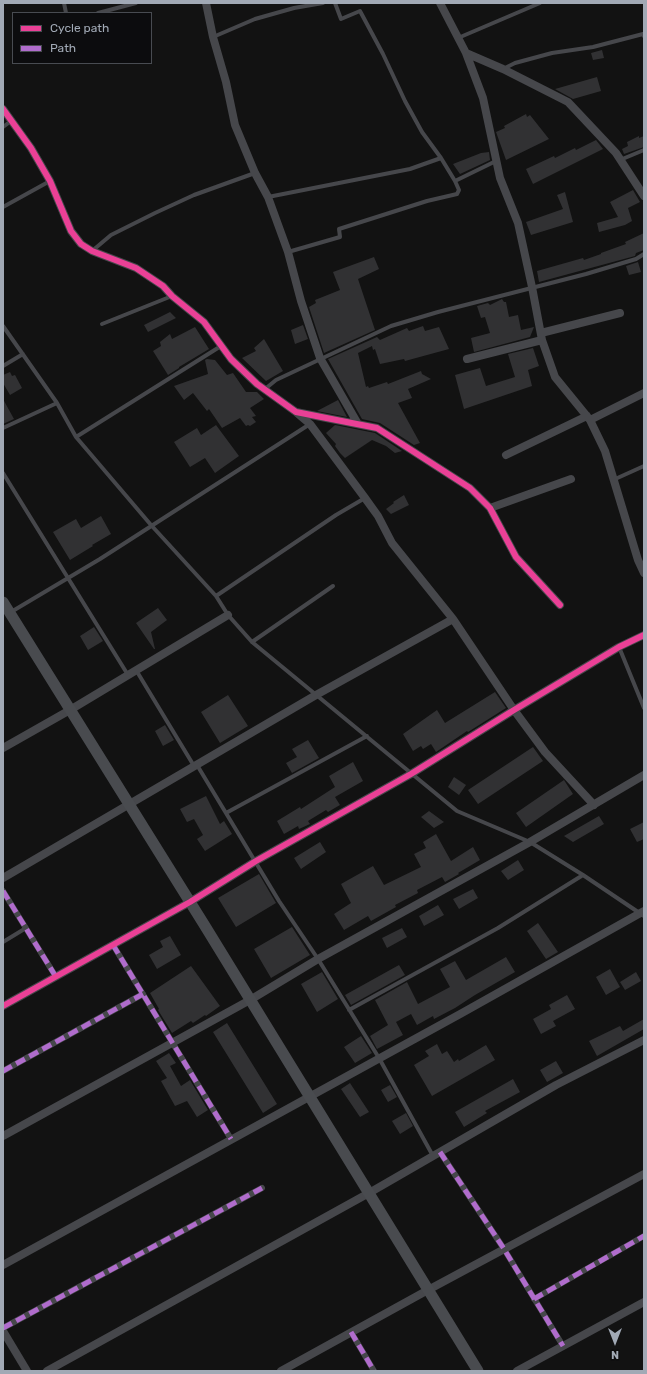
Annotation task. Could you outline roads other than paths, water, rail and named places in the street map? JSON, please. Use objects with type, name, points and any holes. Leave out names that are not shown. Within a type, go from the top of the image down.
[{"type":"main road","points":[[3,602],[6,614],[70,710],[129,804],[478,1371]]},
{"type":"street","points":[[206,3],[235,125],[255,173],[268,197],[288,252],[301,301],[320,358],[358,424]]},
{"type":"street","points":[[440,3],[466,53],[483,98],[500,178],[518,223],[541,336],[555,376],[588,418],[605,451],[638,560],[644,573]]},
{"type":"street","points":[[466,53],[503,69],[568,102],[616,154],[644,196]]},
{"type":"street","points":[[3,109],[31,148],[50,181],[72,230],[80,244],[92,251],[136,268],[162,286],[204,322],[231,360],[310,424],[378,516],[392,543],[453,619],[514,710],[545,752],[594,805]]},
{"type":"street","points":[[467,359],[620,313]]},
{"type":"street","points":[[506,455],[644,393]]},
{"type":"street","points":[[296,412],[377,428],[470,488],[490,508],[516,557],[560,605]]},
{"type":"street","points":[[490,508],[571,478]]},
{"type":"street","points":[[3,748],[70,710],[228,615]]},
{"type":"street","points":[[3,878],[316,695],[453,619]]},
{"type":"street","points":[[3,1006],[190,902],[256,862],[411,774],[619,647],[644,635]]},
{"type":"street","points":[[3,1136],[250,1000],[318,959],[530,842],[644,775]]},
{"type":"street","points":[[3,891],[56,976]]},
{"type":"street","points":[[3,1265],[643,913]]},
{"type":"street","points":[[113,945],[231,1139]]},
{"type":"street","points":[[3,1070],[143,994]]},
{"type":"street","points":[[47,1371],[369,1193],[556,1085],[644,1040]]},
{"type":"street","points":[[437,1154],[504,1249],[563,1346]]},
{"type":"street","points":[[281,1371],[644,1174]]},
{"type":"street","points":[[3,1328],[262,1188]]},
{"type":"street","points":[[534,1299],[644,1236]]},
{"type":"street","points":[[517,1371],[644,1302]]},
{"type":"street","points":[[3,1331],[27,1371]]},
{"type":"street","points":[[351,1332],[374,1371]]},
{"type":"lane","points":[[102,12],[136,3]]},
{"type":"lane","points":[[293,3],[294,8]]},
{"type":"lane","points":[[213,37],[255,19],[294,8],[323,3]]},
{"type":"lane","points":[[288,252],[340,237],[339,229],[427,201],[457,194],[458,190],[455,181],[419,126],[405,101],[383,54],[360,11],[341,19],[335,3]]},
{"type":"lane","points":[[458,38],[540,3]]},
{"type":"lane","points":[[503,69],[515,63],[552,53],[593,47],[644,34],[644,36]]},
{"type":"lane","points":[[3,127],[12,121]]},
{"type":"lane","points":[[620,160],[644,150]]},
{"type":"lane","points":[[268,197],[394,173],[441,158]]},
{"type":"lane","points":[[455,181],[496,161]]},
{"type":"lane","points":[[92,251],[111,235],[155,213],[194,195],[255,173]]},
{"type":"lane","points":[[3,207],[50,181]]},
{"type":"lane","points":[[265,389],[276,380],[320,358],[391,326],[438,312],[586,274],[636,259],[644,254]]},
{"type":"lane","points":[[102,324],[172,296]]},
{"type":"lane","points":[[3,326],[57,403],[76,437],[151,525],[216,596],[228,615],[252,642],[457,811],[530,842],[643,913]]},
{"type":"lane","points":[[76,437],[221,346]]},
{"type":"lane","points":[[3,366],[23,354]]},
{"type":"lane","points":[[3,428],[57,403]]},
{"type":"lane","points":[[6,614],[68,578],[310,424]]},
{"type":"lane","points":[[613,480],[644,466]]},
{"type":"lane","points":[[3,473],[128,675]]},
{"type":"lane","points":[[216,596],[336,515],[365,498]]},
{"type":"lane","points":[[252,642],[334,586]]},
{"type":"lane","points":[[619,647],[644,708]]},
{"type":"lane","points":[[136,670],[279,900],[318,959],[437,1154]]},
{"type":"lane","points":[[226,813],[367,736]]},
{"type":"lane","points":[[349,1010],[498,928],[583,875]]},
{"type":"lane","points":[[3,942],[26,928]]}]
